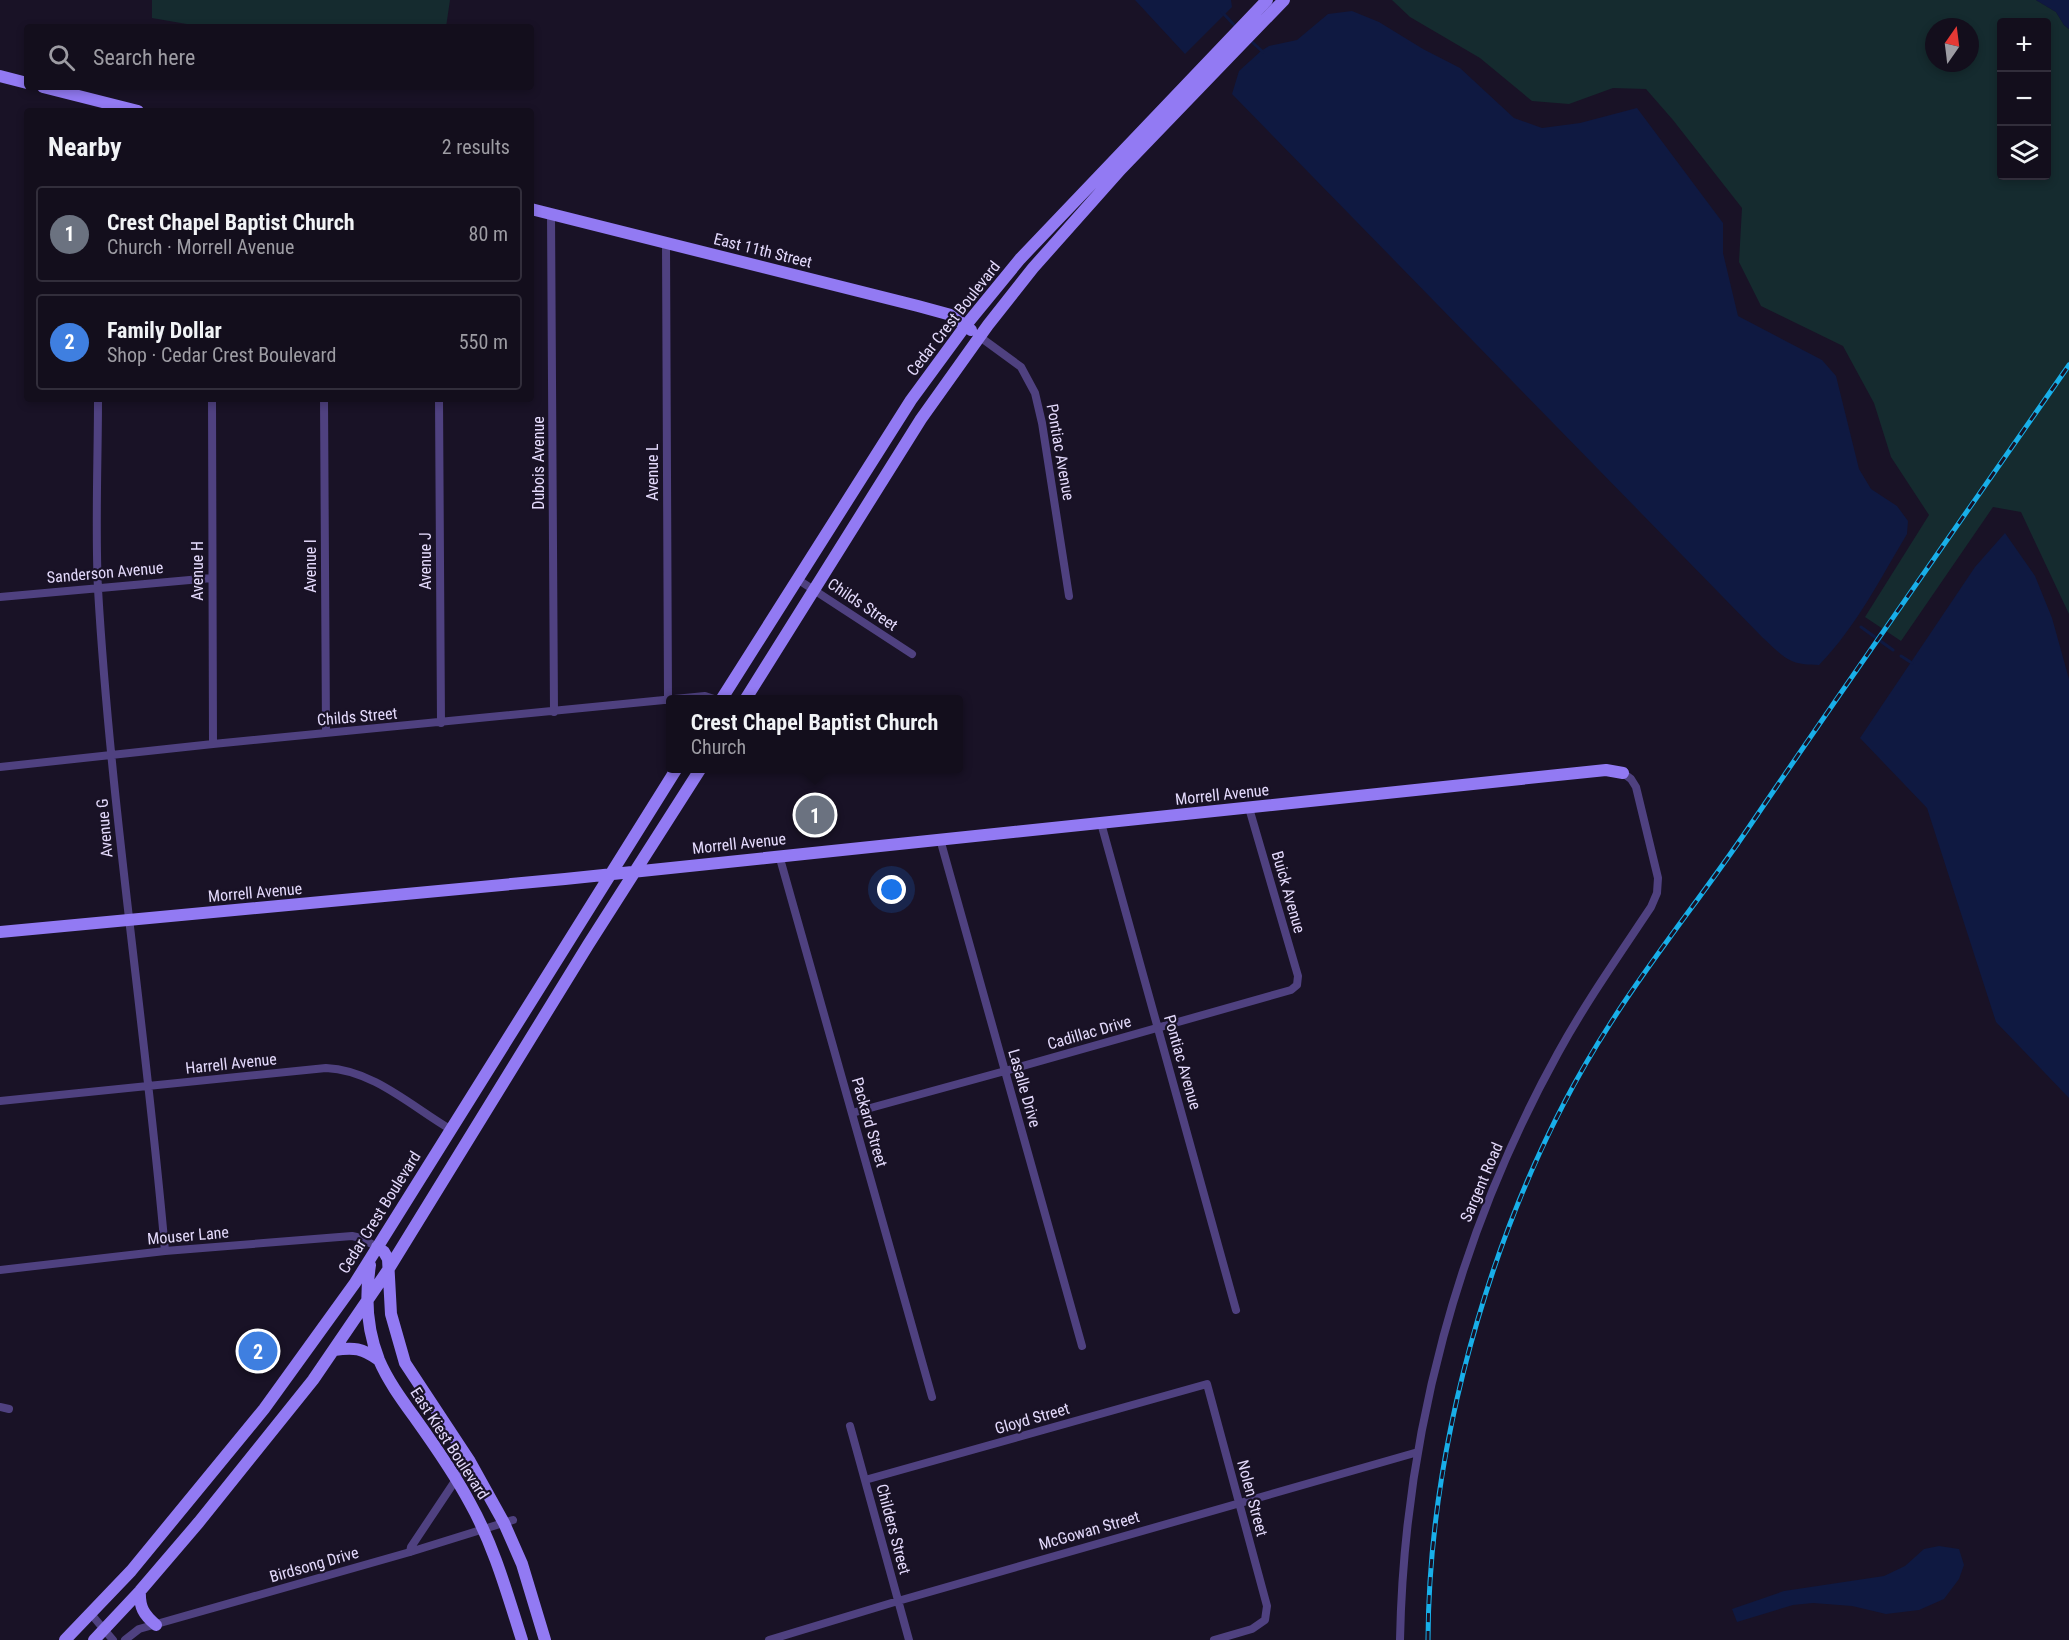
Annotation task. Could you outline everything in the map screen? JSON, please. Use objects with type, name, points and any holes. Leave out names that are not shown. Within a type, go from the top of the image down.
[{"type":"main road","name":"Cedar Crest Boulevard","points":[[748,695],[921,419],[980,337],[1117,165],[1267,0]]},
{"type":"main road","name":"Cedar Crest Boulevard","points":[[722,695],[911,400],[966,325],[1020,259],[1284,0]]},
{"type":"main road","points":[[0,76],[24,82]]},
{"type":"main road","points":[[52,90],[97,106],[113,108]]},
{"type":"main road","name":"East 11th Street","points":[[534,210],[951,315],[980,337]]},
{"type":"main road","name":"Morrell Avenue","points":[[0,932],[610,874],[1606,770],[1623,773]]},
{"type":"main road","name":"Cedar Crest Boulevard","points":[[65,1640],[131,1571],[264,1409],[370,1261],[450,1129],[674,773]]},
{"type":"main road","points":[[94,1640],[199,1522],[334,1350],[388,1270],[588,945],[698,773]]},
{"type":"main road","points":[[450,1129],[468,1141]]},
{"type":"main road","points":[[377,1247],[388,1259],[388,1270]]},
{"type":"main road","name":"East Kiest Boulevard","points":[[370,1261],[367,1301],[372,1336],[379,1360],[391,1383],[456,1479],[483,1530],[501,1570],[522,1640]]},
{"type":"main road","name":"East Kiest Boulevard","points":[[388,1270],[391,1314],[405,1363],[508,1521],[545,1640]]},
{"type":"main road","points":[[334,1350],[350,1347],[365,1350],[379,1360]]},
{"type":"main road","points":[[295,1367],[312,1380]]},
{"type":"main road","points":[[264,1409],[279,1421]]},
{"type":"main road","points":[[140,1591],[140,1604],[143,1612],[156,1625]]},
{"type":"street","name":"Dubois Avenue","points":[[551,214],[554,712]]},
{"type":"street","name":"Avenue L","points":[[666,244],[668,695]]},
{"type":"street","name":"Pontiac Avenue","points":[[980,337],[1021,367],[1035,393],[1044,434],[1070,596]]},
{"type":"street","name":"Avenue G","points":[[98,402],[98,587],[112,755],[165,1251]]},
{"type":"street","name":"Avenue H","points":[[212,402],[213,744]]},
{"type":"street","name":"Avenue I","points":[[324,402],[326,733]]},
{"type":"street","name":"Avenue J","points":[[439,402],[441,723]]},
{"type":"street","name":"Sanderson Avenue","points":[[0,597],[212,578]]},
{"type":"street","name":"Childs Street","points":[[797,579],[912,654]]},
{"type":"street","name":"Childs Street","points":[[0,767],[666,700]]},
{"type":"street","name":"Sargent Road","points":[[1400,1640],[1401,1589],[1418,1452],[1448,1319],[1483,1211],[1533,1101],[1558,1053],[1589,1000],[1651,907],[1658,892],[1656,865],[1636,788],[1631,779],[1623,773]]},
{"type":"street","name":"Buick Avenue","points":[[1249,808],[1298,976],[1297,985]]},
{"type":"street","name":"Pontiac Avenue","points":[[1101,823],[1236,1310]]},
{"type":"street","name":"Lasalle Drive","points":[[940,839],[1082,1346]]},
{"type":"street","name":"Packard Street","points":[[779,855],[932,1397]]},
{"type":"street","name":"Cadillac Drive","points":[[852,1113],[1291,990],[1297,985]]},
{"type":"street","name":"Harrell Avenue","points":[[0,1101],[326,1068],[341,1069],[366,1077],[450,1129]]},
{"type":"street","name":"Mouser Lane","points":[[0,1270],[165,1251],[352,1236],[377,1247]]},
{"type":"street","name":"Gloyd Street","points":[[865,1480],[1206,1384]]},
{"type":"street","name":"Nolen Street","points":[[1206,1384],[1267,1606],[1265,1620],[1252,1629],[1214,1640]]},
{"type":"street","name":"Childers Street","points":[[850,1426],[909,1640]]},
{"type":"street","name":"McGowan Street","points":[[769,1640],[1418,1452]]},
{"type":"street","points":[[410,1552],[411,1547],[469,1460]]},
{"type":"street","name":"Birdsong Drive","points":[[125,1640],[139,1629],[410,1552],[508,1521]]},
{"type":"street","points":[[91,1614],[113,1640]]},
{"type":"green space","points":[[152,0],[450,0],[446,24],[187,24],[152,18]]},
{"type":"green space","points":[[1392,0],[2036,0],[2056,12],[2069,29],[2069,614],[2021,512],[1993,507],[1901,641],[1865,617],[1929,515],[1891,457],[1874,403],[1843,346],[1761,306],[1739,262],[1742,208],[1646,89],[1613,88],[1569,104],[1532,101],[1480,58],[1410,17]]},
{"type":"water","points":[[1135,0],[1231,0],[1232,7],[1185,54]]},
{"type":"water","points":[[2036,0],[2069,0],[2069,29],[2056,12]]},
{"type":"water","points":[[1352,11],[1379,22],[1460,68],[1514,118],[1542,128],[1580,123],[1637,108],[1723,223],[1723,253],[1738,316],[1822,360],[1836,376],[1859,469],[1871,489],[1897,506],[1908,521],[1907,534],[1867,602],[1845,635],[1819,665],[1793,662],[1763,638],[1232,94],[1239,71],[1261,51],[1269,46],[1297,40],[1328,14]]},
{"type":"water","points":[[2005,533],[2035,576],[2052,618],[2069,679],[2069,1098],[1996,1022],[1927,808],[1860,738],[1975,567]]},
{"type":"water","points":[[1939,1546],[1959,1549],[1964,1565],[1959,1579],[1944,1599],[1919,1610],[1886,1614],[1852,1606],[1813,1603],[1793,1605],[1737,1622],[1732,1609],[1784,1591],[1884,1576],[1905,1566],[1924,1549]]},
{"type":"waterway","points":[[1222,12],[1236,27]]},
{"type":"waterway","points":[[1250,40],[1263,52]]},
{"type":"waterway","points":[[1861,627],[1893,650]]},
{"type":"waterway","points":[[1901,656],[1912,663]]},
{"type":"railway","points":[[1428,1640],[1432,1562],[1441,1481],[1457,1400],[1478,1320],[1504,1240],[1535,1164],[1570,1091],[1626,999],[1732,852],[2069,365]]},
{"type":"place","name":"Crest Chapel Baptist Church","points":[[815,815]]},
{"type":"place","name":"Family Dollar","points":[[258,1351]]}]
